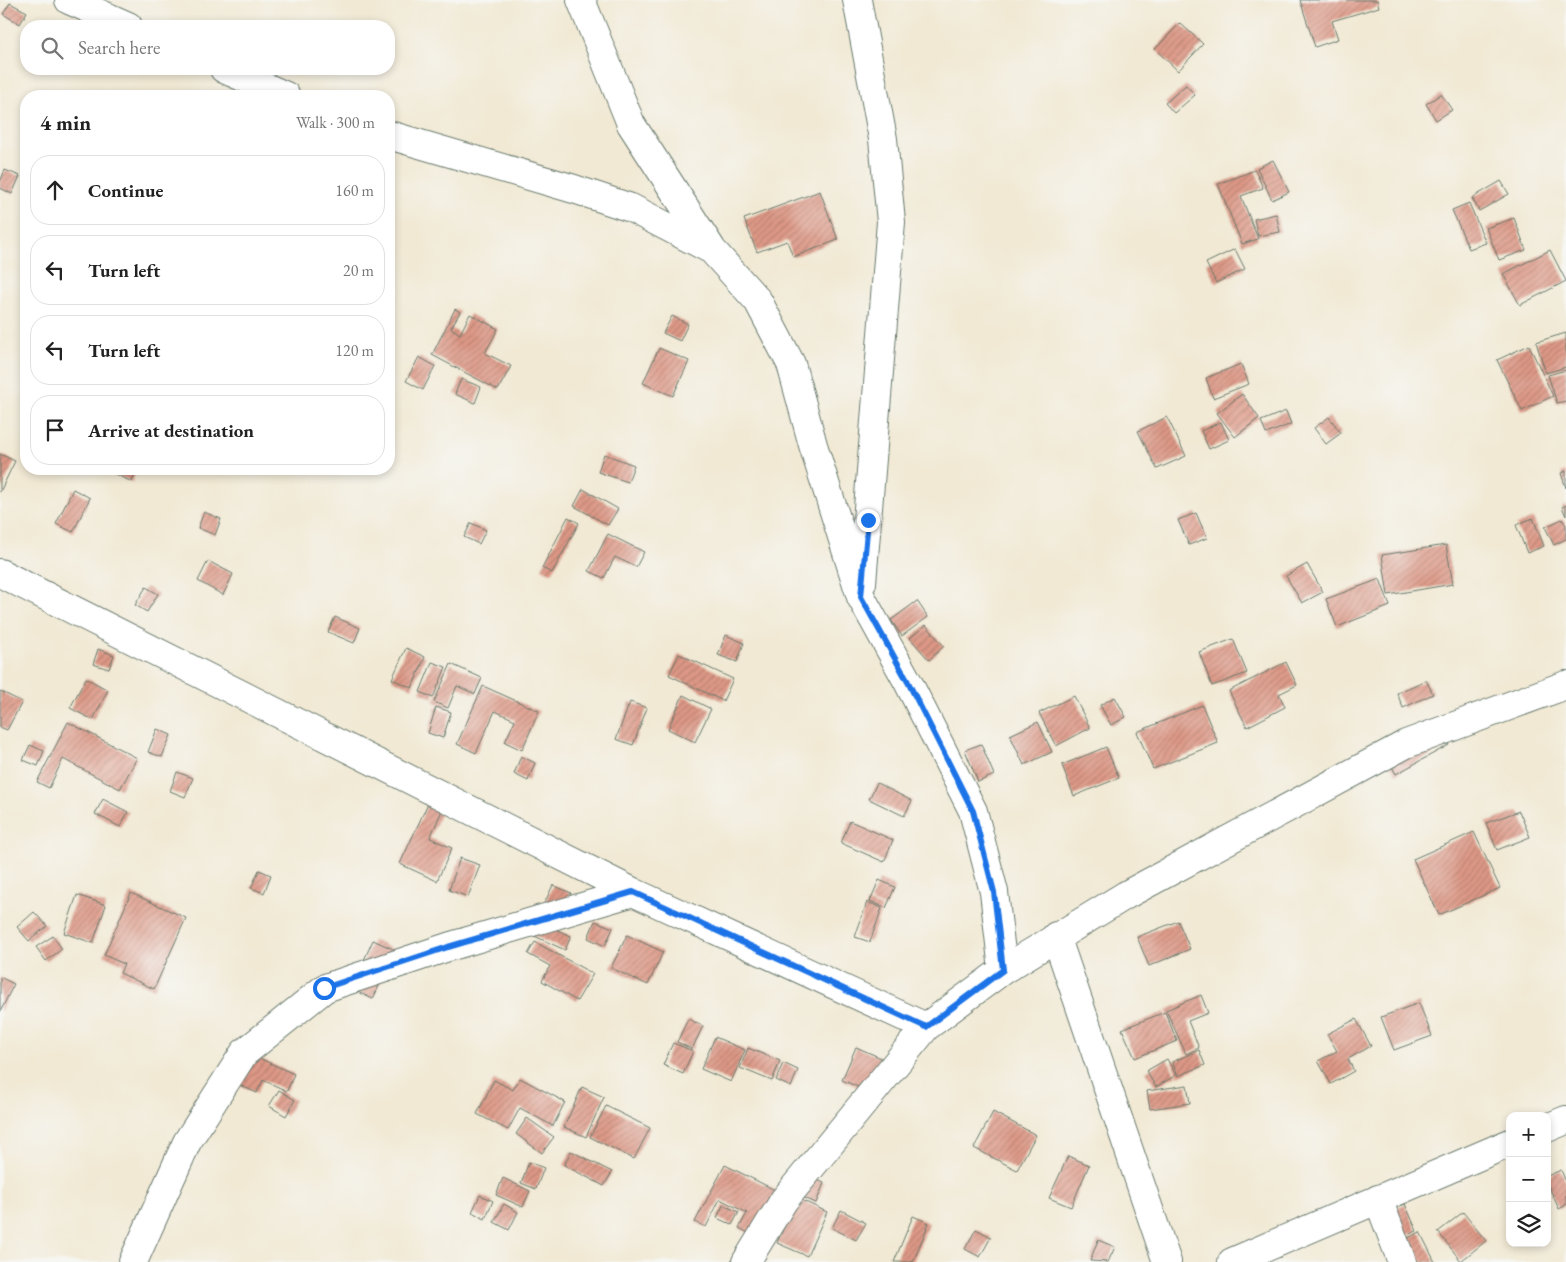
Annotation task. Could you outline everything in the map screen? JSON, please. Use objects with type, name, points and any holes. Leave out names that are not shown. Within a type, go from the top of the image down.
[{"type":"street","points":[[68,0],[114,20]]},
{"type":"street","points":[[581,0],[631,124],[712,250],[758,301],[791,364],[813,445],[861,597],[908,682],[973,811],[994,892],[1003,970]]},
{"type":"street","points":[[858,0],[883,139],[891,222],[861,597]]},
{"type":"street","points":[[238,75],[272,90]]},
{"type":"street","points":[[395,137],[574,189],[631,208],[712,250]]},
{"type":"street","points":[[0,572],[633,892],[926,1027]]},
{"type":"street","points":[[746,1262],[784,1200],[926,1027],[1003,970],[1126,895],[1406,744],[1566,685]]},
{"type":"street","points":[[133,1262],[187,1142],[244,1053],[324,988],[448,947],[633,892]]},
{"type":"street","points":[[1056,936],[1167,1262]]},
{"type":"street","points":[[1551,1126],[1566,1120]]},
{"type":"street","points":[[1232,1262],[1506,1145]]},
{"type":"street","points":[[1378,1199],[1402,1262]]},
{"type":"building","points":[[1300,0],[1377,0],[1379,7],[1332,21],[1338,39],[1315,47]]},
{"type":"building","points":[[10,3],[27,12],[22,20],[20,20],[20,24],[3,14]]},
{"type":"building","points":[[1180,23],[1203,44],[1178,71],[1155,49]]},
{"type":"building","points":[[1186,85],[1195,95],[1174,113],[1165,103]]},
{"type":"building","points":[[1441,94],[1452,110],[1436,120],[1426,104]]},
{"type":"building","points":[[1273,160],[1289,192],[1272,200],[1257,168]]},
{"type":"building","points":[[5,170],[20,176],[12,194],[0,188],[0,182]]},
{"type":"building","points":[[1255,170],[1263,188],[1241,196],[1258,239],[1242,244],[1218,184]]},
{"type":"building","points":[[1501,181],[1509,194],[1479,211],[1472,198]]},
{"type":"building","points":[[820,191],[838,240],[793,257],[787,241],[757,252],[744,219]]},
{"type":"building","points":[[1469,203],[1486,243],[1469,249],[1452,210]]},
{"type":"building","points":[[1276,214],[1280,232],[1258,236],[1254,219]]},
{"type":"building","points":[[1514,218],[1526,250],[1499,260],[1486,228]]},
{"type":"building","points":[[1235,249],[1245,269],[1216,283],[1206,263]]},
{"type":"building","points":[[1550,250],[1566,281],[1520,305],[1503,274]]},
{"type":"building","points":[[455,309],[460,312],[451,328],[460,334],[470,314],[498,329],[485,353],[511,366],[498,390],[432,355]]},
{"type":"building","points":[[672,316],[688,324],[680,341],[663,333]]},
{"type":"building","points":[[1566,333],[1566,367],[1546,373],[1536,342]]},
{"type":"building","points":[[1529,345],[1553,396],[1522,411],[1497,360]]},
{"type":"building","points":[[659,348],[689,361],[673,396],[643,383]]},
{"type":"building","points":[[419,357],[435,366],[423,390],[406,381]]},
{"type":"building","points":[[1241,364],[1249,384],[1213,398],[1206,378]]},
{"type":"building","points":[[1566,370],[1566,401],[1557,403],[1548,375]]},
{"type":"building","points":[[461,379],[481,387],[475,403],[455,394]]},
{"type":"building","points":[[1242,394],[1259,418],[1235,437],[1217,413]]},
{"type":"building","points":[[1286,411],[1291,424],[1266,434],[1261,421]]},
{"type":"building","points":[[1167,417],[1186,456],[1157,469],[1138,431]]},
{"type":"building","points":[[1329,417],[1341,433],[1326,444],[1314,428]]},
{"type":"building","points":[[1221,422],[1229,440],[1209,449],[1201,431]]},
{"type":"building","points":[[0,454],[15,461],[0,492]]},
{"type":"building","points":[[604,454],[634,465],[628,482],[598,472]]},
{"type":"building","points":[[1566,471],[1566,488],[1561,473]]},
{"type":"building","points":[[117,475],[135,475],[132,482]]},
{"type":"building","points":[[73,489],[90,498],[73,532],[56,524]]},
{"type":"building","points":[[583,489],[618,509],[608,525],[574,506]]},
{"type":"building","points":[[1566,505],[1566,516],[1562,507]]},
{"type":"building","points":[[204,512],[221,519],[215,535],[198,528]]},
{"type":"building","points":[[1196,513],[1207,538],[1189,545],[1178,520]]},
{"type":"building","points":[[568,517],[579,523],[552,573],[542,568]]},
{"type":"building","points":[[1533,518],[1544,546],[1527,553],[1516,525]]},
{"type":"building","points":[[1562,519],[1566,525],[1566,539],[1554,545],[1545,527]]},
{"type":"building","points":[[471,523],[486,530],[479,544],[464,537]]},
{"type":"building","points":[[608,534],[644,552],[636,567],[615,557],[604,578],[589,571]]},
{"type":"building","points":[[1446,545],[1453,584],[1388,595],[1382,555]]},
{"type":"building","points":[[208,561],[233,574],[223,595],[198,581]]},
{"type":"building","points":[[1307,564],[1323,592],[1302,603],[1286,576]]},
{"type":"building","points":[[1380,579],[1390,606],[1337,627],[1326,599]]},
{"type":"building","points":[[146,587],[158,594],[147,612],[135,605]]},
{"type":"building","points":[[917,601],[928,617],[902,636],[891,620]]},
{"type":"building","points":[[335,617],[360,628],[354,643],[328,632]]},
{"type":"building","points":[[926,625],[944,646],[929,660],[910,638]]},
{"type":"building","points":[[726,635],[744,643],[737,662],[718,655]]},
{"type":"building","points":[[1233,639],[1247,673],[1212,686],[1199,652]]},
{"type":"building","points":[[406,648],[425,657],[412,688],[392,679]]},
{"type":"building","points":[[98,649],[114,655],[109,669],[93,664]]},
{"type":"building","points":[[679,654],[733,679],[723,701],[669,675]]},
{"type":"building","points":[[432,662],[446,667],[433,698],[420,692]]},
{"type":"building","points":[[1286,662],[1297,685],[1279,694],[1285,707],[1247,727],[1229,691]]},
{"type":"building","points":[[451,664],[482,678],[475,694],[457,686],[448,708],[434,702]]},
{"type":"building","points":[[86,678],[108,690],[93,720],[70,708]]},
{"type":"building","points":[[1426,680],[1433,694],[1403,708],[1397,693]]},
{"type":"building","points":[[483,686],[539,711],[522,750],[505,742],[515,720],[495,711],[476,753],[457,744]]},
{"type":"building","points":[[0,691],[22,702],[7,730],[0,727]]},
{"type":"building","points":[[683,695],[711,709],[695,742],[668,729]]},
{"type":"building","points":[[1074,696],[1090,728],[1056,746],[1039,713]]},
{"type":"building","points":[[1115,697],[1126,717],[1111,725],[1100,705]]},
{"type":"building","points":[[630,702],[647,708],[633,745],[616,739]]},
{"type":"building","points":[[1202,705],[1218,743],[1153,769],[1137,732]]},
{"type":"building","points":[[436,707],[451,712],[443,738],[428,733]]},
{"type":"building","points":[[68,722],[137,758],[120,789],[63,759],[49,788],[37,782]]},
{"type":"building","points":[[1038,722],[1052,752],[1024,765],[1010,735]]},
{"type":"building","points":[[1440,728],[1449,745],[1396,774],[1381,747]]},
{"type":"building","points":[[157,729],[171,735],[162,757],[148,752]]},
{"type":"building","points":[[981,744],[994,775],[978,782],[965,750]]},
{"type":"building","points":[[30,745],[44,751],[38,766],[23,760]]},
{"type":"building","points":[[1106,747],[1119,778],[1074,796],[1062,765]]},
{"type":"building","points":[[521,756],[535,763],[528,781],[514,774]]},
{"type":"building","points":[[177,772],[193,778],[185,797],[170,791]]},
{"type":"building","points":[[877,783],[912,801],[904,816],[869,799]]},
{"type":"building","points":[[103,799],[128,812],[120,827],[95,814]]},
{"type":"building","points":[[429,801],[443,808],[430,838],[452,848],[437,881],[400,864]]},
{"type":"building","points":[[1519,811],[1530,837],[1497,850],[1486,823]]},
{"type":"building","points":[[850,821],[893,840],[884,862],[841,843]]},
{"type":"building","points":[[1474,832],[1500,888],[1439,915],[1413,859]]},
{"type":"building","points":[[460,858],[480,865],[468,897],[449,890]]},
{"type":"building","points":[[259,870],[271,875],[264,893],[251,888]]},
{"type":"building","points":[[879,880],[895,887],[886,908],[870,901]]},
{"type":"building","points":[[553,885],[571,893],[555,929],[571,936],[565,950],[530,934]]},
{"type":"building","points":[[131,893],[186,918],[154,989],[120,973],[124,964],[104,955]]},
{"type":"building","points":[[77,895],[106,905],[93,943],[64,933]]},
{"type":"building","points":[[867,902],[882,908],[870,942],[855,937]]},
{"type":"building","points":[[34,912],[47,926],[29,941],[17,927]]},
{"type":"building","points":[[595,921],[613,928],[605,946],[588,938]]},
{"type":"building","points":[[1178,921],[1190,949],[1149,966],[1137,937]]},
{"type":"building","points":[[627,935],[663,952],[648,985],[611,968]]},
{"type":"building","points":[[53,936],[62,949],[46,961],[36,947]]},
{"type":"building","points":[[373,940],[395,950],[373,999],[351,989]]},
{"type":"building","points":[[535,942],[593,974],[577,1001],[542,981],[550,966],[528,954]]},
{"type":"building","points":[[0,977],[14,984],[0,1012]]},
{"type":"building","points":[[1201,995],[1208,1013],[1188,1021],[1199,1048],[1186,1054],[1166,1010]]},
{"type":"building","points":[[1419,1003],[1432,1036],[1394,1050],[1381,1017]]},
{"type":"building","points":[[1165,1012],[1177,1041],[1135,1058],[1122,1029]]},
{"type":"building","points":[[688,1019],[703,1026],[692,1049],[677,1042]]},
{"type":"building","points":[[1356,1019],[1371,1046],[1348,1059],[1354,1071],[1331,1084],[1318,1061],[1337,1051],[1327,1034]]},
{"type":"building","points":[[715,1037],[745,1050],[731,1082],[701,1069]]},
{"type":"building","points":[[673,1043],[693,1051],[683,1074],[663,1065]]},
{"type":"building","points":[[856,1047],[895,1064],[881,1097],[842,1080]]},
{"type":"building","points":[[237,1048],[294,1074],[287,1091],[263,1080],[257,1093],[224,1078]]},
{"type":"building","points":[[748,1048],[780,1061],[772,1081],[740,1068]]},
{"type":"building","points":[[1199,1050],[1205,1065],[1178,1076],[1172,1062]]},
{"type":"building","points":[[1167,1059],[1176,1075],[1156,1087],[1146,1071]]},
{"type":"building","points":[[783,1063],[798,1070],[791,1087],[776,1080]]},
{"type":"building","points":[[520,1078],[565,1102],[553,1126],[520,1108],[508,1130],[477,1114],[494,1080],[513,1090]]},
{"type":"building","points":[[1187,1085],[1190,1103],[1150,1109],[1147,1091]]},
{"type":"building","points":[[582,1087],[604,1097],[586,1137],[564,1127]]},
{"type":"building","points":[[279,1090],[295,1100],[286,1116],[269,1106]]},
{"type":"building","points":[[606,1106],[650,1128],[634,1159],[590,1137]]},
{"type":"building","points":[[993,1112],[1036,1135],[1017,1170],[974,1148]]},
{"type":"building","points":[[527,1118],[554,1137],[542,1153],[516,1134]]},
{"type":"building","points":[[571,1151],[612,1172],[604,1186],[564,1165]]},
{"type":"building","points":[[1068,1156],[1089,1165],[1071,1207],[1049,1198]]},
{"type":"building","points":[[529,1162],[544,1168],[536,1189],[521,1183]]},
{"type":"building","points":[[725,1165],[781,1193],[758,1238],[739,1228],[747,1213],[720,1199],[706,1227],[695,1222]]},
{"type":"building","points":[[1561,1170],[1566,1182],[1566,1205],[1559,1209],[1551,1192],[1551,1174]]},
{"type":"building","points":[[804,1174],[824,1183],[816,1203],[795,1194]]},
{"type":"building","points":[[503,1178],[530,1191],[523,1207],[496,1195]]},
{"type":"building","points":[[480,1195],[493,1201],[485,1219],[472,1212]]},
{"type":"building","points":[[797,1198],[827,1212],[807,1256],[777,1243]]},
{"type":"building","points":[[504,1204],[518,1212],[509,1230],[494,1222]]},
{"type":"building","points":[[1405,1204],[1417,1231],[1395,1240],[1383,1213]]},
{"type":"building","points":[[723,1205],[739,1212],[732,1225],[717,1218]]},
{"type":"building","points":[[841,1210],[866,1223],[856,1240],[832,1228]]},
{"type":"building","points":[[1463,1212],[1486,1241],[1461,1261],[1438,1232]]},
{"type":"building","points":[[913,1216],[929,1223],[913,1262],[894,1262]]},
{"type":"building","points":[[976,1229],[991,1237],[980,1257],[965,1249]]},
{"type":"building","points":[[1420,1232],[1435,1262],[1405,1262],[1396,1244]]},
{"type":"building","points":[[1098,1240],[1115,1247],[1108,1262],[1090,1261]]},
{"type":"route","points":[[324,988],[448,947],[633,892],[926,1027],[1003,970],[994,892],[973,811],[908,682],[861,597],[868,520]]}]
